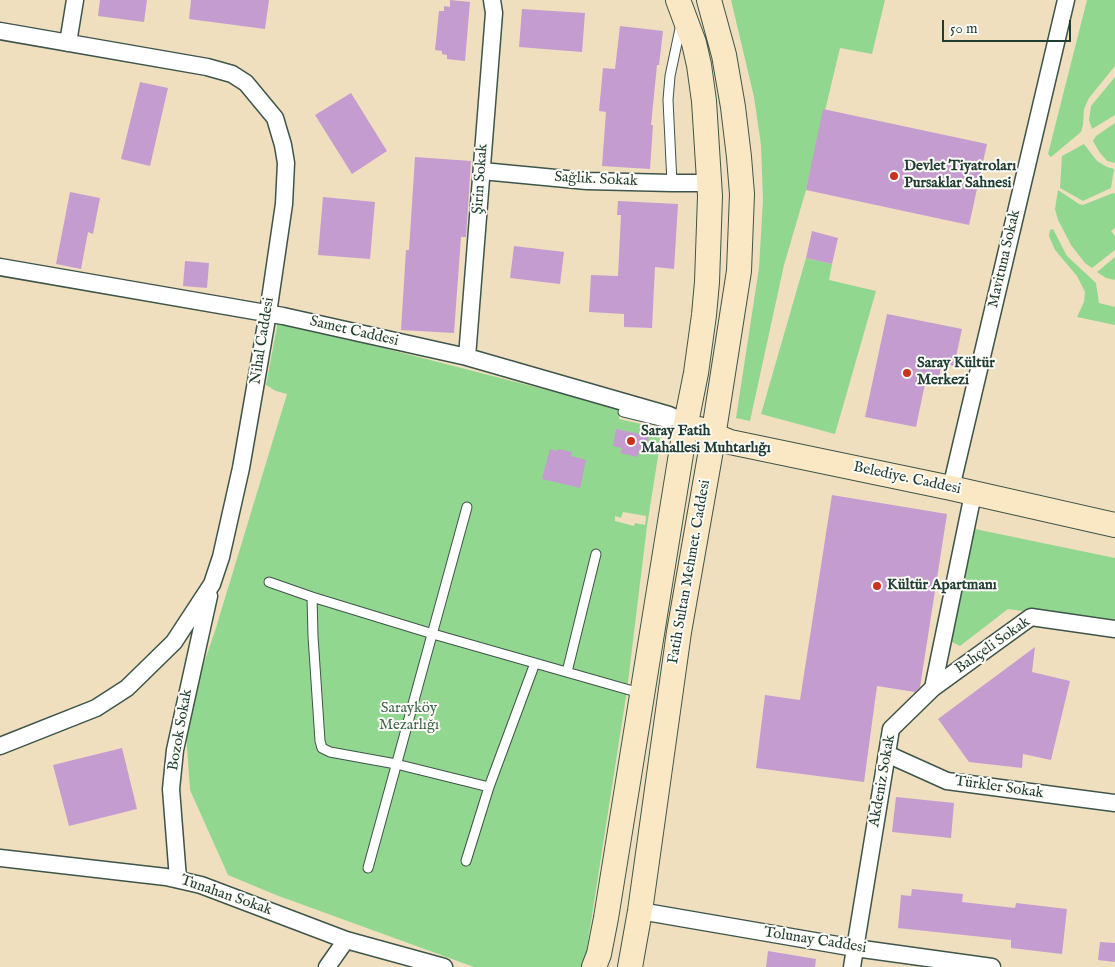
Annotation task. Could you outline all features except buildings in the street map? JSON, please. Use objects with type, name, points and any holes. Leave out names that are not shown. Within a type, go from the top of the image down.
[{"type":"street","points":[[68,42],[75,0]]},
{"type":"street","name":"Şirin Sokak","points":[[467,357],[494,13],[492,0]]},
{"type":"street","name":"Fatih Sultan Mehmet. Caddesi","points":[[594,967],[606,918],[642,693],[696,429],[739,271],[742,194],[740,157],[724,55],[709,0]]},
{"type":"street","name":"Mavituna Sokak","points":[[962,491],[1066,0]]},
{"type":"street","name":"Fatih Sultan Mehmet. Caddesi","points":[[630,967],[640,911],[679,632],[710,236],[710,183],[704,101],[694,42],[681,7]]},
{"type":"street","name":"Nihal Caddesi","points":[[0,31],[207,67],[232,74],[246,83],[275,118],[286,163],[284,204],[242,468],[221,557],[212,584],[174,642],[127,688],[96,708],[0,746]]},
{"type":"street","name":"Sağlık. Sokak","points":[[482,171],[587,181],[710,183]]},
{"type":"street","name":"Samet Caddesi","points":[[0,266],[268,313],[467,357],[669,415],[696,429]]},
{"type":"street","name":"Belediye. Caddesi","points":[[696,429],[730,442],[1115,525]]},
{"type":"street","points":[[933,688],[962,491]]},
{"type":"street","name":"Bozok Sokak","points":[[178,879],[171,789],[175,750],[212,584]]},
{"type":"street","name":"Bahçeli Sokak","points":[[933,688],[1031,617],[1115,630]]},
{"type":"street","name":"Akdeniz Sokak","points":[[852,967],[891,728],[933,688]]},
{"type":"street","name":"Türkler Sokak","points":[[887,754],[947,781],[1115,803]]},
{"type":"street","name":"Tunahan Sokak","points":[[0,858],[178,879],[224,892],[346,940],[444,967]]},
{"type":"street","name":"Tolunay Caddesi","points":[[640,911],[855,948],[992,967]]},
{"type":"street","points":[[327,967],[346,940]]},
{"type":"lane","name":"Fatih Sultan Mehmet. Caddesi","points":[[672,183],[668,100],[681,7]]},
{"type":"lane","points":[[623,412],[696,429]]},
{"type":"lane","points":[[368,868],[467,507]]},
{"type":"lane","points":[[568,672],[596,554]]},
{"type":"lane","points":[[269,582],[432,634],[642,693]]},
{"type":"lane","points":[[312,597],[312,636],[322,748],[330,752],[396,764],[489,787]]},
{"type":"lane","points":[[466,861],[489,787],[535,663]]},
{"type":"green space","points":[[731,0],[885,0],[872,54],[840,48],[806,190],[784,265],[750,421],[736,418],[759,268],[763,200],[761,145],[754,97]]},
{"type":"green space","points":[[1087,0],[1115,0],[1115,66],[1089,98],[1084,109],[1081,132],[1051,157],[1048,154]]},
{"type":"green space","points":[[1115,77],[1115,115],[1092,129],[1089,120],[1091,106]]},
{"type":"green space","points":[[1115,123],[1115,163],[1107,161],[1093,141],[1096,136]]},
{"type":"green space","points":[[1084,144],[1097,161],[1114,169],[1111,188],[1083,201],[1060,188],[1062,156]]},
{"type":"green space","points":[[1058,190],[1083,205],[1113,193],[1115,194],[1115,228],[1111,231],[1115,236],[1115,250],[1092,268],[1085,263],[1071,245],[1058,220],[1055,209]]},
{"type":"green space","points":[[1053,229],[1067,256],[1096,283],[1099,303],[1115,307],[1115,325],[1077,317],[1084,302],[1085,292],[1077,276],[1055,250],[1049,236],[1050,230]]},
{"type":"green space","points":[[1115,257],[1115,280],[1106,278],[1097,272]]},
{"type":"green space","points":[[806,258],[832,264],[829,280],[876,291],[835,434],[761,414]]},
{"type":"green space","name":"Sarayköy Mezarlığı","points":[[278,321],[555,392],[621,407],[619,419],[659,428],[660,444],[647,526],[627,690],[584,967],[474,967],[276,895],[228,875],[190,790],[185,718],[215,631],[287,394],[276,391],[266,385]],"holes":[[[623,512],[646,516],[645,525],[635,523],[634,526],[615,521],[615,516],[621,518]]]},
{"type":"green space","points":[[975,529],[1115,558],[1115,624],[1008,609],[960,646],[944,638],[964,531]]},
{"type":"place","name":"Devlet Tiyatroları Pursaklar Sahnesi","points":[[894,176]]},
{"type":"place","name":"Saray Kültür Merkezi","points":[[907,373]]},
{"type":"place","name":"Saray Fatih Mahallesi Muhtarlığı","points":[[631,441]]},
{"type":"place","name":"Kültür Apartmanı","points":[[877,586]]}]
